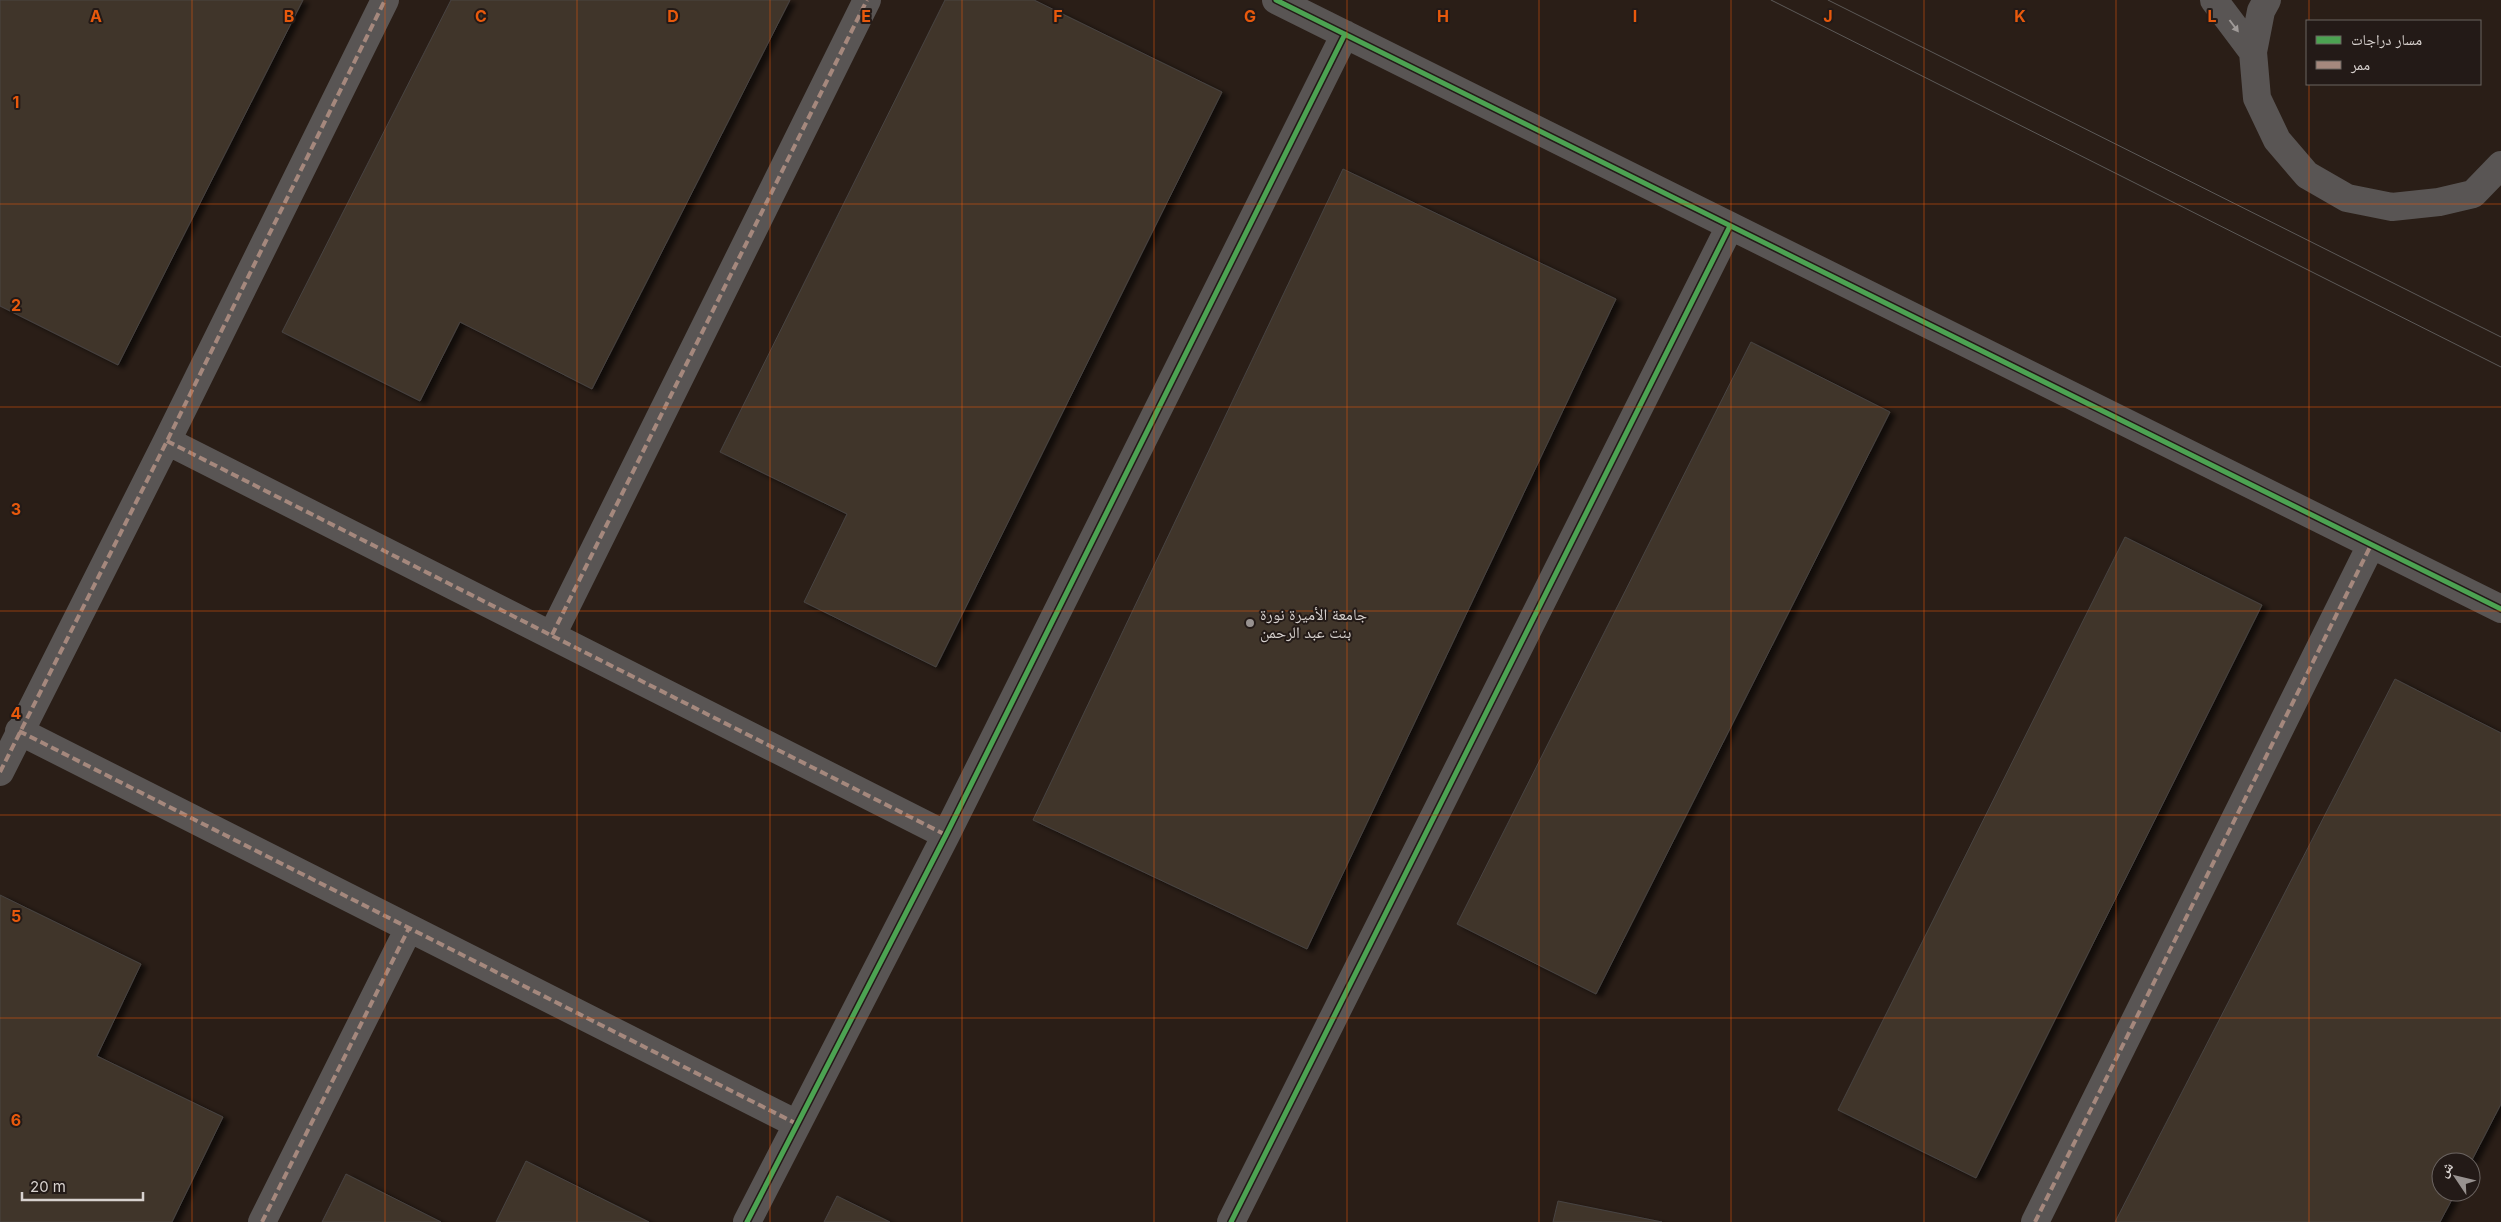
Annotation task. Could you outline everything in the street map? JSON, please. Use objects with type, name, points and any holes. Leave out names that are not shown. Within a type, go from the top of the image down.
[{"type":"street","points":[[0,772],[386,0]]},
{"type":"street","points":[[552,635],[867,0]]},
{"type":"street","points":[[1276,0],[2501,610]]},
{"type":"street","points":[[2214,0],[2253,52]]},
{"type":"street","points":[[2267,0],[2262,11],[2253,52],[2257,98],[2277,140],[2307,175],[2347,198],[2392,207],[2439,202],[2501,187]]},
{"type":"street","points":[[747,1222],[946,835],[1345,34]]},
{"type":"street","points":[[2473,194],[2501,165]]},
{"type":"street","points":[[1231,1222],[1730,226]]},
{"type":"street","points":[[167,441],[946,835]]},
{"type":"street","points":[[2036,1222],[2371,545]]},
{"type":"street","points":[[20,732],[797,1124]]},
{"type":"street","points":[[262,1222],[409,928]]},
{"type":"shaded area","name":"جامعة الأميرة نورة بنت عبد الرحمن","points":[[0,0],[2501,0],[2501,1222],[0,1222]]},
{"type":"building","points":[[0,0],[303,0],[118,365],[0,306]]},
{"type":"building","points":[[451,0],[790,0],[592,389],[460,322],[420,401],[282,332]]},
{"type":"building","points":[[945,0],[1034,0],[1222,92],[936,667],[804,602],[847,514],[720,452]]},
{"type":"building","points":[[1343,169],[1616,299],[1307,949],[1033,820]]},
{"type":"building","points":[[1751,342],[1890,412],[1596,994],[1457,924]]},
{"type":"building","points":[[2125,537],[2262,605],[1976,1178],[1838,1110]]},
{"type":"building","points":[[2395,679],[2501,733],[2501,1104],[2476,1152],[2431,1152],[2431,1202],[2451,1202],[2440,1222],[2115,1222]]},
{"type":"building","points":[[0,895],[141,964],[97,1056],[223,1117],[172,1222],[0,1222]]},
{"type":"building","points":[[526,1161],[649,1222],[496,1222]]},
{"type":"building","points":[[346,1174],[441,1222],[322,1222]]},
{"type":"building","points":[[837,1196],[890,1222],[824,1222]]},
{"type":"building","points":[[1558,1201],[1662,1222],[1553,1222]]},
{"type":"tram line","points":[[1771,0],[2501,367]]},
{"type":"tram line","points":[[1828,0],[2501,337]]},
{"type":"marked path","points":[[0,772],[167,441],[385,0]]},
{"type":"marked path","points":[[552,635],[867,0]]},
{"type":"marked path","points":[[167,441],[946,835]]},
{"type":"marked path","points":[[2035,1222],[2371,545]]},
{"type":"marked path","points":[[19,731],[797,1124]]},
{"type":"marked path","points":[[262,1222],[409,928]]},
{"type":"cycle path","points":[[1276,0],[2501,609]]},
{"type":"cycle path","points":[[747,1222],[946,835],[1345,34]]},
{"type":"cycle path","points":[[1231,1222],[1730,226]]},
{"type":"place","name":"جامعة الأميرة نورة بنت عبد الرحمن","points":[[1250,623]]}]
